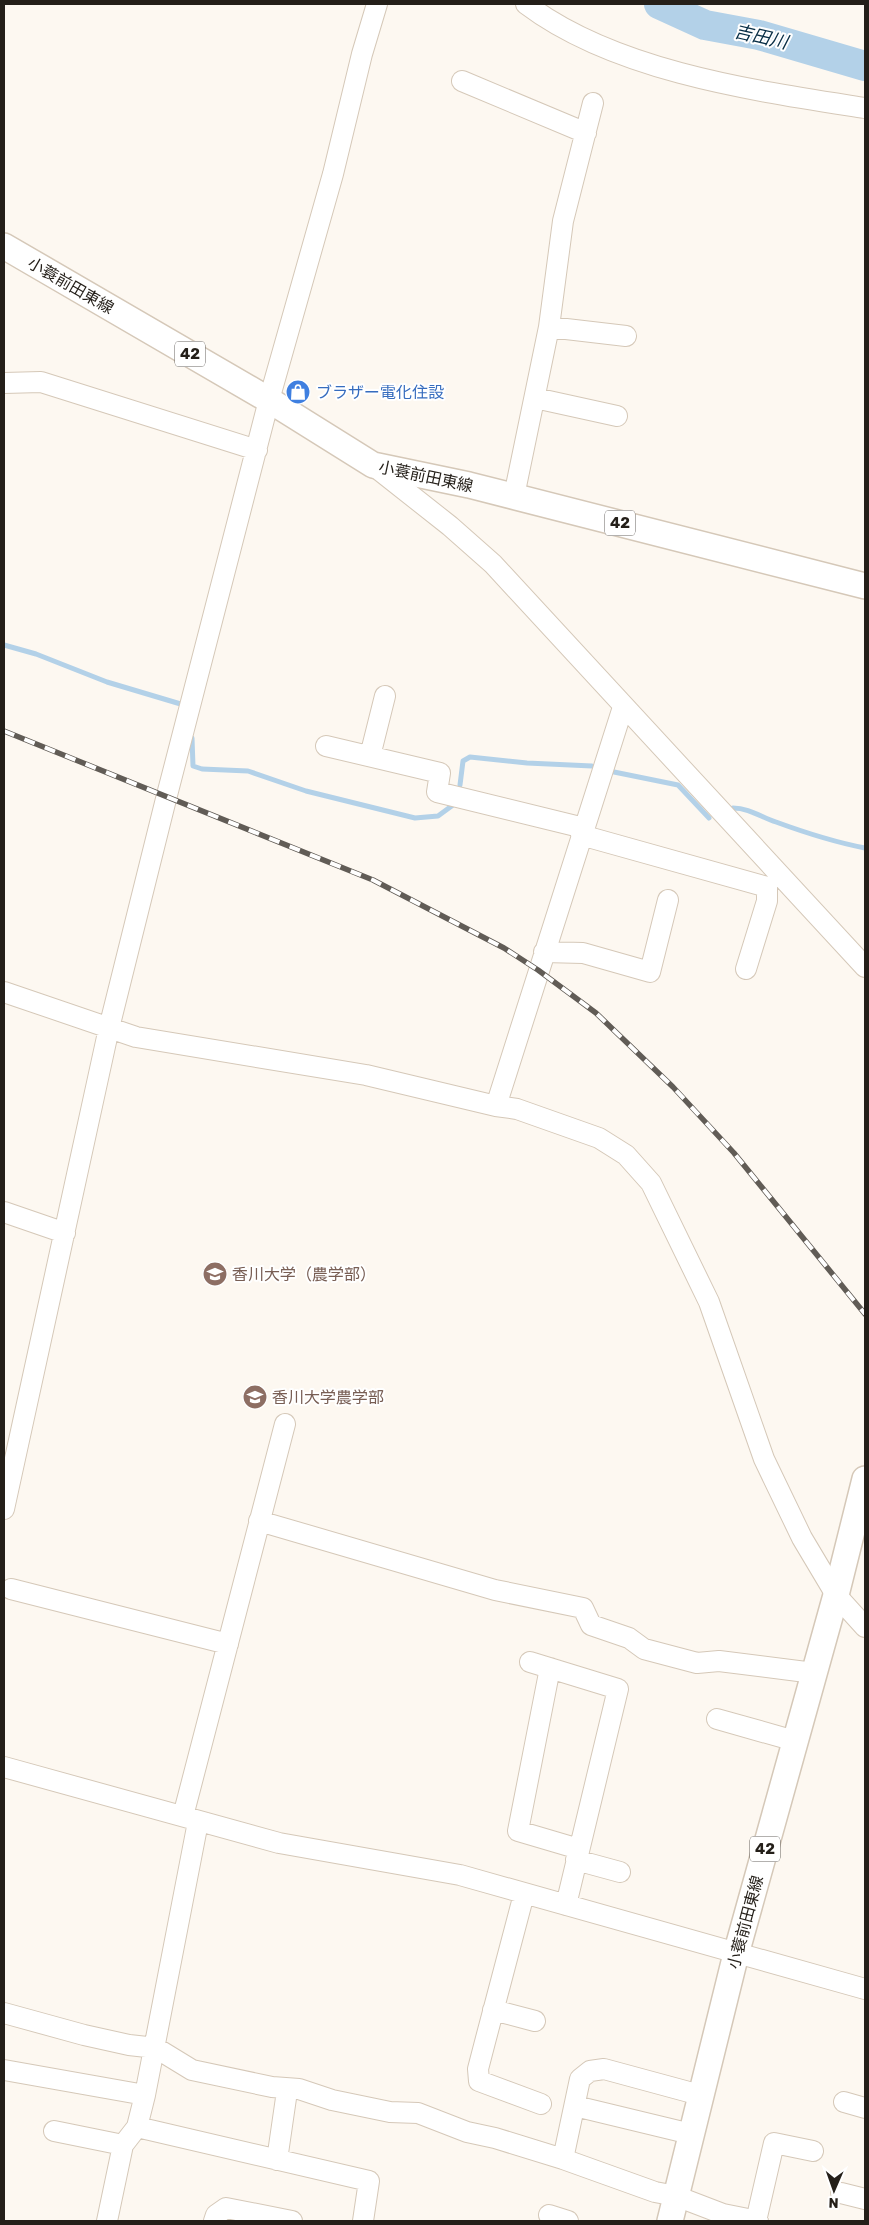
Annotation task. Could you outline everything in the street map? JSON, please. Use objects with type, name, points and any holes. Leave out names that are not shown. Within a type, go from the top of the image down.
[{"type":"main road","name":"小蓑前田東線","points":[[4,246],[269,400],[373,465],[514,496],[865,586]]},
{"type":"main road","name":"小蓑前田東線","points":[[670,2221],[736,1954],[836,1595],[859,1535],[865,1479]]},
{"type":"street","points":[[4,1504],[109,1028],[269,400],[333,174],[362,54],[377,4]]},
{"type":"street","points":[[526,4],[549,21],[597,45],[643,62],[735,85],[865,108]]},
{"type":"street","points":[[462,81],[586,133]]},
{"type":"street","points":[[514,496],[549,327],[563,221],[593,103]]},
{"type":"street","points":[[549,327],[626,336]]},
{"type":"street","points":[[4,383],[41,382],[256,450]]},
{"type":"street","points":[[535,398],[617,416]]},
{"type":"street","points":[[373,465],[450,526],[493,564],[623,707],[773,881],[865,967]]},
{"type":"street","points":[[370,756],[385,696]]},
{"type":"street","points":[[496,1106],[623,707]]},
{"type":"street","points":[[326,746],[440,773],[436,792],[773,881]]},
{"type":"street","points":[[746,969],[773,881]]},
{"type":"street","points":[[544,952],[583,953],[650,972],[668,900]]},
{"type":"street","points":[[4,992],[136,1037],[394,1080],[496,1106],[517,1108],[599,1138],[626,1155],[651,1183],[709,1302],[764,1459],[802,1538],[836,1595],[865,1627]]},
{"type":"street","points":[[4,1212],[65,1233]]},
{"type":"street","points":[[107,2221],[123,2145],[137,2127],[156,2048],[191,1819],[228,1644],[285,1424]]},
{"type":"street","points":[[260,1521],[496,1590],[582,1608],[590,1625],[629,1638],[644,1648],[697,1663],[719,1661],[814,1673]]},
{"type":"street","points":[[11,1589],[228,1644]]},
{"type":"street","points":[[530,1662],[618,1689],[566,1905]]},
{"type":"street","points":[[550,1668],[518,1831],[620,1872]]},
{"type":"street","points":[[717,1719],[795,1741]]},
{"type":"street","points":[[4,1767],[279,1843],[460,1875],[865,1989]]},
{"type":"street","points":[[524,1894],[478,2069],[479,2081],[541,2104]]},
{"type":"street","points":[[493,2010],[535,2021]]},
{"type":"street","points":[[4,2013],[84,2035],[128,2045],[156,2048],[192,2070],[272,2087],[300,2089],[332,2100],[390,2112],[418,2113],[467,2132],[495,2138],[655,2192],[676,2196],[723,2214],[757,2221],[774,2143],[813,2151]]},
{"type":"street","points":[[563,2160],[580,2079],[590,2071],[604,2069],[700,2095]]},
{"type":"street","points":[[4,2070],[145,2096]]},
{"type":"street","points":[[277,2160],[286,2098]]},
{"type":"street","points":[[844,2102],[865,2108]]},
{"type":"street","points":[[575,2106],[691,2134]]},
{"type":"street","points":[[137,2127],[369,2181],[363,2221]]},
{"type":"street","points":[[54,2131],[123,2145]]},
{"type":"street","points":[[841,2193],[865,2199]]},
{"type":"street","points":[[214,2221],[216,2215],[226,2208],[292,2221]]},
{"type":"waterway","name":"吉田川","points":[[659,4],[705,25],[759,35],[865,66]]},
{"type":"waterway","points":[[4,645],[36,654],[107,682],[184,705]]},
{"type":"waterway","points":[[192,738],[193,766],[202,769],[248,771],[306,791],[415,818],[438,816],[453,805]]},
{"type":"waterway","points":[[460,785],[463,761],[470,757],[527,763],[592,766]]},
{"type":"waterway","points":[[614,772],[678,785],[709,818]]},
{"type":"waterway","points":[[733,808],[750,811],[820,837],[865,848]]},
{"type":"railway","points":[[4,731],[373,880],[504,948],[538,970],[596,1013],[673,1087],[734,1153],[865,1314]]},
{"type":"place","name":"ブラザー電化住設","points":[[298,392]]},
{"type":"place","name":"香川大学（農学部）","points":[[215,1274]]},
{"type":"place","name":"香川大学農学部","points":[[255,1397]]}]
